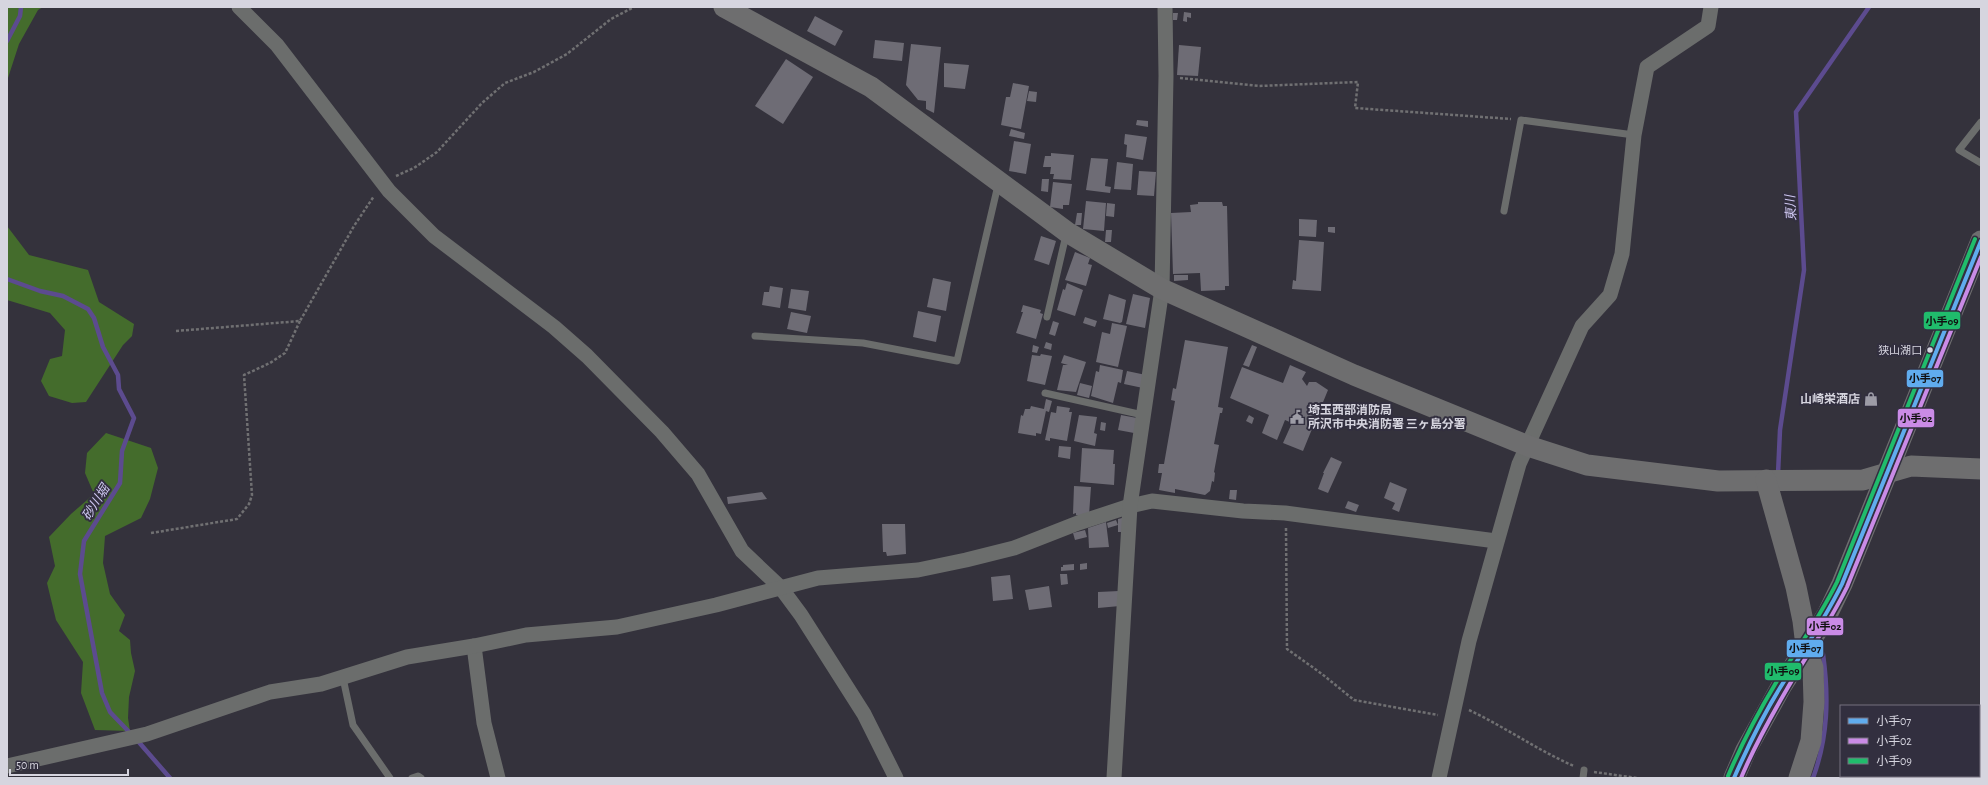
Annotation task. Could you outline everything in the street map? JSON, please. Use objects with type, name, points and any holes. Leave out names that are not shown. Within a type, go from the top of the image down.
[{"type":"street","points":[[239,7],[277,45],[382,183],[434,236],[554,327],[587,356],[646,416],[698,474],[742,551],[781,588],[801,615],[864,714],[896,778]]},
{"type":"street","points":[[724,7],[871,87],[1067,232],[1162,289],[1354,375],[1528,446],[1588,465],[1711,480],[1863,480],[1911,466],[1981,469]]},
{"type":"street","points":[[1114,778],[1130,506],[1162,289],[1166,76],[1165,7]]},
{"type":"street","points":[[1439,778],[1469,642],[1496,541],[1519,464],[1582,326],[1610,295],[1617,273],[1622,254],[1634,135],[1647,67],[1708,26],[1711,7]]},
{"type":"street","points":[[1734,778],[1765,715],[1806,646],[1827,615],[1842,584],[1981,241]]},
{"type":"street","points":[[1775,480],[1804,621],[1806,646],[1813,668],[1814,702],[1811,741],[1799,778]]},
{"type":"street","points":[[7,766],[147,734],[270,692],[321,684],[407,657],[474,646],[526,635],[617,627],[716,605],[818,578],[918,570],[966,560],[1014,548],[1078,523],[1130,506],[1152,501],[1243,511],[1286,513],[1496,541]]},
{"type":"street","points":[[474,646],[484,724],[498,778]]},
{"type":"lane","points":[[1504,211],[1521,120],[1634,135]]},
{"type":"lane","points":[[1981,122],[1959,150],[1981,163]]},
{"type":"lane","points":[[755,336],[863,343],[957,361],[999,183]]},
{"type":"lane","points":[[1047,317],[1067,232]]},
{"type":"lane","points":[[1045,393],[1143,415]]},
{"type":"lane","points":[[343,678],[353,725],[390,778]]},
{"type":"lane","points":[[412,778],[418,776],[421,778]]},
{"type":"path","points":[[151,533],[237,519],[249,504],[252,495],[244,375],[270,364],[285,353],[300,320],[354,226],[382,183],[414,168],[437,152],[482,103],[505,83],[534,72],[567,54],[611,19],[634,7]]},
{"type":"path","points":[[1166,76],[1260,86],[1358,82],[1355,108],[1521,120]]},
{"type":"path","points":[[176,331],[300,320]]},
{"type":"path","points":[[1286,513],[1287,649],[1322,674],[1354,700],[1454,711],[1498,724],[1583,774],[1637,778]]},
{"type":"green space","points":[[7,7],[43,7],[38,10],[19,44],[7,81]]},
{"type":"green space","points":[[7,226],[29,255],[88,270],[99,302],[134,324],[132,336],[123,345],[86,402],[72,403],[49,396],[41,381],[50,359],[62,356],[65,330],[50,313],[7,300]]},
{"type":"green space","points":[[106,433],[151,448],[158,468],[150,499],[141,518],[105,536],[103,563],[110,594],[125,615],[119,631],[130,640],[135,671],[129,697],[128,718],[130,731],[95,730],[81,693],[83,662],[56,620],[47,583],[55,566],[49,537],[71,514],[94,494],[85,473],[87,453]]},
{"type":"building","points":[[1184,12],[1191,13],[1191,18],[1187,17],[1187,22],[1183,21]]},
{"type":"building","points":[[1173,13],[1178,13],[1177,20],[1173,20]]},
{"type":"building","points":[[815,16],[843,31],[835,46],[807,31]]},
{"type":"building","points":[[875,40],[904,43],[902,61],[873,58]]},
{"type":"building","points":[[911,44],[941,47],[934,113],[926,109],[926,101],[918,100],[906,85]]},
{"type":"building","points":[[1179,45],[1201,47],[1198,76],[1177,75]]},
{"type":"building","points":[[786,59],[813,77],[783,124],[755,106]]},
{"type":"building","points":[[944,63],[969,65],[965,89],[944,87]]},
{"type":"building","points":[[1013,83],[1029,86],[1021,129],[1001,125],[1006,97],[1010,97]]},
{"type":"building","points":[[1029,91],[1037,92],[1036,102],[1027,101]]},
{"type":"building","points":[[1137,120],[1148,121],[1148,127],[1136,125]]},
{"type":"building","points":[[1011,129],[1025,133],[1024,139],[1009,136]]},
{"type":"building","points":[[1125,134],[1147,137],[1143,160],[1126,157],[1127,145],[1124,144]]},
{"type":"building","points":[[1014,141],[1031,144],[1026,174],[1009,171]]},
{"type":"building","points":[[1051,153],[1074,155],[1071,180],[1053,179],[1054,174],[1050,174],[1051,167],[1043,167],[1045,156],[1051,156]]},
{"type":"building","points":[[1091,158],[1108,159],[1105,186],[1111,187],[1110,193],[1086,190]]},
{"type":"building","points":[[1117,162],[1133,164],[1131,190],[1114,189]]},
{"type":"building","points":[[1139,171],[1156,172],[1154,196],[1137,195]]},
{"type":"building","points":[[1042,179],[1049,179],[1048,192],[1041,191]]},
{"type":"building","points":[[1053,182],[1072,184],[1069,205],[1063,205],[1063,209],[1050,207]]},
{"type":"building","points":[[1086,201],[1106,203],[1104,231],[1083,229]]},
{"type":"building","points":[[1198,202],[1222,202],[1223,206],[1227,206],[1229,286],[1225,286],[1225,290],[1201,291],[1200,273],[1173,274],[1171,213],[1191,212],[1190,205],[1198,204]]},
{"type":"building","points":[[1107,203],[1115,204],[1114,217],[1106,216]]},
{"type":"building","points":[[1077,213],[1082,213],[1081,225],[1075,225]]},
{"type":"building","points":[[1299,219],[1317,220],[1316,237],[1299,236]]},
{"type":"building","points":[[1328,227],[1335,227],[1335,233],[1328,232]]},
{"type":"building","points":[[1106,230],[1112,230],[1111,242],[1105,242]]},
{"type":"building","points":[[1041,236],[1056,241],[1049,265],[1034,260]]},
{"type":"building","points":[[1299,240],[1324,242],[1321,291],[1292,289],[1293,280],[1296,281]]},
{"type":"building","points":[[1075,252],[1090,258],[1088,264],[1092,265],[1086,286],[1065,280]]},
{"type":"building","points":[[1174,275],[1188,275],[1188,280],[1174,281]]},
{"type":"building","points":[[933,278],[951,282],[946,311],[927,307]]},
{"type":"building","points":[[1067,283],[1083,290],[1075,316],[1057,310],[1063,289],[1065,290]]},
{"type":"building","points":[[770,286],[783,288],[780,308],[762,305],[764,292],[769,292]]},
{"type":"building","points":[[791,289],[809,291],[806,311],[788,308]]},
{"type":"building","points":[[1109,294],[1126,300],[1122,322],[1120,323],[1103,319]]},
{"type":"building","points":[[1133,294],[1150,298],[1145,328],[1126,324]]},
{"type":"building","points":[[1023,305],[1041,310],[1040,313],[1043,314],[1036,339],[1016,333],[1023,312],[1021,312]]},
{"type":"building","points":[[918,311],[941,316],[936,342],[913,337]]},
{"type":"building","points":[[791,312],[811,316],[807,333],[787,329]]},
{"type":"building","points":[[1085,317],[1097,321],[1095,327],[1083,323]]},
{"type":"building","points":[[1053,321],[1059,323],[1055,336],[1049,334]]},
{"type":"building","points":[[1112,323],[1127,326],[1118,367],[1096,362],[1102,332],[1110,334]]},
{"type":"building","points":[[1185,340],[1228,347],[1218,407],[1223,408],[1222,413],[1220,413],[1214,444],[1219,445],[1214,472],[1214,482],[1212,481],[1210,491],[1205,495],[1175,489],[1175,493],[1159,490],[1162,473],[1158,473],[1159,464],[1164,464],[1175,401],[1171,400],[1173,388],[1176,389]]},
{"type":"building","points":[[1046,342],[1052,344],[1051,350],[1044,348]]},
{"type":"building","points":[[1033,345],[1039,347],[1037,353],[1032,352]]},
{"type":"building","points":[[1252,345],[1257,347],[1249,367],[1243,365]]},
{"type":"building","points":[[1041,354],[1052,356],[1045,385],[1027,381],[1032,355],[1040,356]]},
{"type":"building","points":[[1064,355],[1086,362],[1076,392],[1057,390],[1063,365],[1068,365],[1061,363]]},
{"type":"building","points":[[1100,365],[1123,370],[1121,383],[1118,382],[1113,403],[1091,396],[1096,371],[1099,372]]},
{"type":"building","points":[[1290,365],[1306,372],[1302,379],[1307,386],[1309,382],[1316,382],[1328,390],[1303,451],[1283,443],[1292,423],[1285,420],[1277,440],[1262,433],[1269,415],[1230,398],[1242,367],[1283,383]]},
{"type":"building","points":[[1127,371],[1146,375],[1143,388],[1124,384]]},
{"type":"building","points":[[1080,383],[1092,386],[1089,398],[1077,395]]},
{"type":"building","points":[[1046,399],[1052,401],[1049,412],[1046,411],[1047,406],[1041,434],[1036,433],[1036,436],[1018,433],[1021,415],[1023,416],[1025,409],[1030,409],[1031,406],[1044,409]]},
{"type":"building","points":[[1057,406],[1070,408],[1069,412],[1072,412],[1067,441],[1050,438],[1050,441],[1045,440],[1051,412],[1056,413]]},
{"type":"building","points":[[1079,415],[1097,417],[1094,433],[1097,434],[1095,446],[1074,441]]},
{"type":"building","points":[[1121,415],[1137,418],[1134,433],[1118,430]]},
{"type":"building","points":[[1249,415],[1254,418],[1252,424],[1246,421]]},
{"type":"building","points":[[1101,422],[1106,423],[1105,431],[1100,430]]},
{"type":"building","points":[[1059,446],[1071,447],[1070,459],[1058,457]]},
{"type":"building","points":[[1082,448],[1114,450],[1114,485],[1080,482]]},
{"type":"building","points":[[1331,457],[1342,462],[1328,493],[1318,489],[1323,473]]},
{"type":"building","points":[[1390,482],[1407,489],[1399,512],[1392,509],[1395,503],[1384,498]]},
{"type":"building","points":[[1074,486],[1091,487],[1089,515],[1073,514]]},
{"type":"building","points":[[1230,490],[1237,490],[1236,500],[1229,499]]},
{"type":"building","points":[[762,492],[767,499],[728,504],[727,497]]},
{"type":"building","points":[[1348,501],[1359,505],[1356,512],[1345,508]]},
{"type":"building","points":[[1122,518],[1125,532],[1118,532],[1118,519]]},
{"type":"building","points":[[1116,520],[1118,525],[1108,528],[1107,523]]},
{"type":"building","points":[[1106,522],[1109,547],[1089,548],[1088,528]]},
{"type":"building","points":[[882,524],[905,524],[906,554],[887,556],[886,552],[883,552]]},
{"type":"building","points":[[1085,530],[1087,537],[1075,540],[1073,533]]},
{"type":"building","points":[[1087,563],[1087,569],[1080,570],[1080,564]]},
{"type":"building","points":[[1074,564],[1074,570],[1061,571],[1061,567],[1063,567],[1063,565]]},
{"type":"building","points":[[1060,574],[1067,574],[1068,584],[1061,585]]},
{"type":"building","points":[[1010,575],[1013,599],[993,601],[991,577]]},
{"type":"building","points":[[1049,586],[1052,607],[1029,610],[1025,590]]},
{"type":"building","points":[[1119,591],[1120,606],[1098,608],[1098,592]]},
{"type":"waterway","name":"砂川堀","points":[[7,41],[20,16],[21,7]]},
{"type":"waterway","name":"東川","points":[[1778,474],[1780,430],[1804,270],[1796,112],[1869,7]]},
{"type":"waterway","name":"砂川堀","points":[[7,279],[40,291],[63,296],[88,309],[94,318],[103,347],[118,375],[119,389],[134,418],[122,451],[120,483],[84,541],[80,574],[102,693],[110,712],[132,735]]},
{"type":"waterway","points":[[1813,778],[1822,747],[1826,717],[1826,686],[1823,654]]},
{"type":"waterway","name":"砂川堀","points":[[137,740],[170,778]]},
{"type":"transit line","name":"小手09","points":[[1728,776],[1745,739],[1764,704],[1816,620],[1837,582],[1975,239]]},
{"type":"transit line","name":"小手07","points":[[1734,778],[1769,706],[1821,622],[1842,584],[1981,241]]},
{"type":"transit line","name":"小手02","points":[[1741,778],[1774,711],[1833,614],[1847,587],[1981,257]]},
{"type":"place","name":"狭山湖口","points":[[1930,350]]},
{"type":"place","name":"山崎栄酒店","points":[[1871,399]]},
{"type":"place","name":"埼玉西部消防局 所沢市中央消防署 三ヶ島分署","points":[[1297,417]]}]
